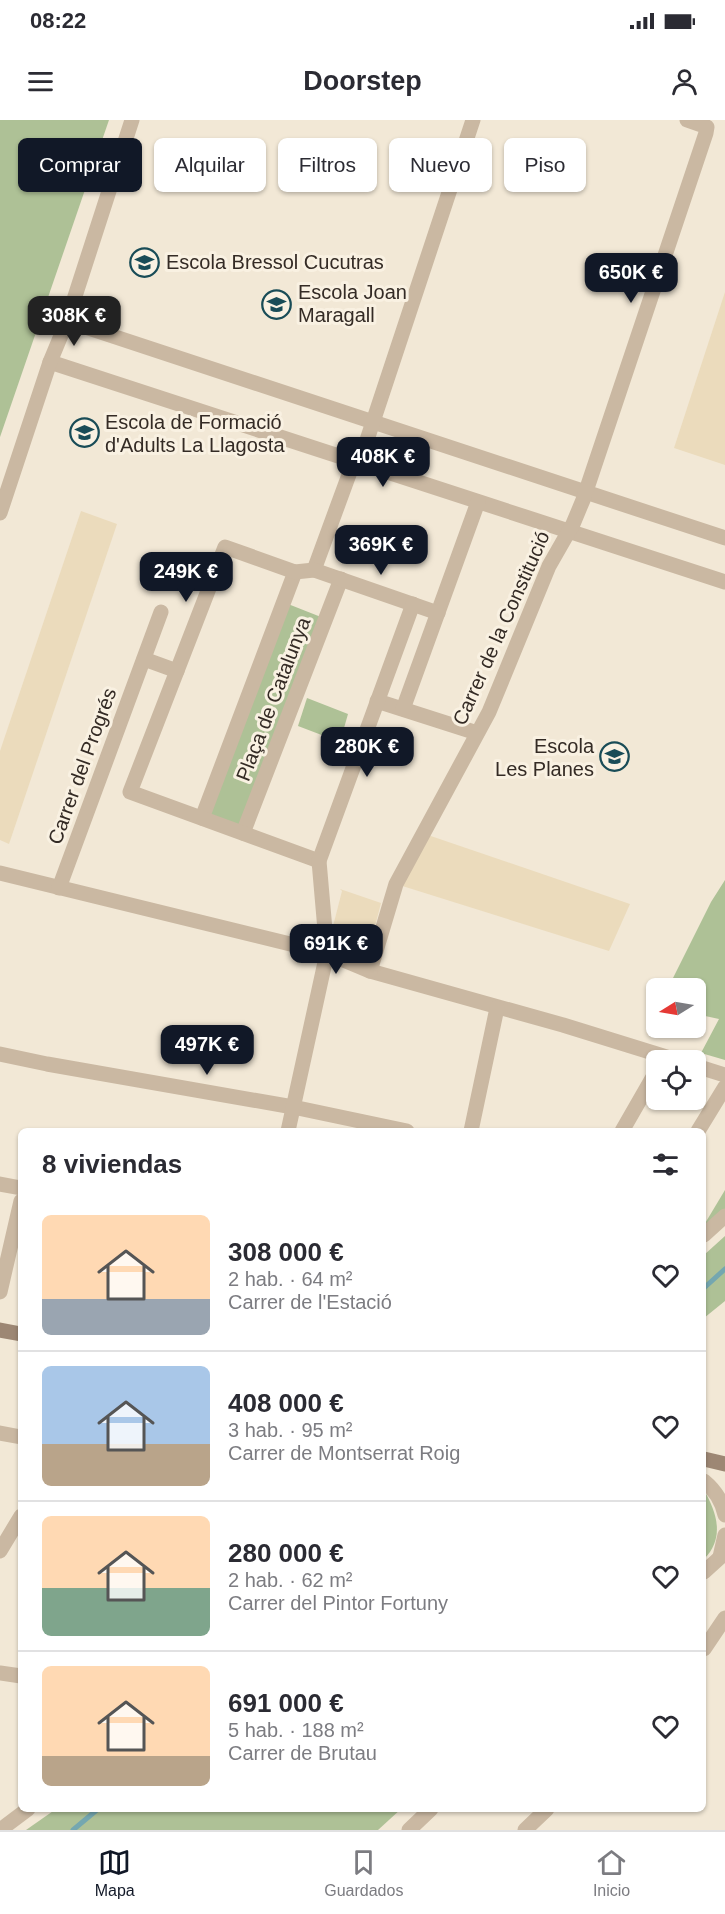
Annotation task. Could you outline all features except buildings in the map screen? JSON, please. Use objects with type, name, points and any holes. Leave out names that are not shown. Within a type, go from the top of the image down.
[{"type":"main road","points":[[0,1330],[18,1333]]},
{"type":"main road","points":[[706,1459],[725,1464]]},
{"type":"street","points":[[0,513],[67,321],[132,120]]},
{"type":"street","points":[[314,570],[354,461],[362,455],[374,422],[473,120]]},
{"type":"street","name":"Carrer de la Constitució","points":[[370,971],[396,884],[489,712],[549,566],[569,531],[585,491],[707,127],[687,120]]},
{"type":"street","points":[[67,321],[725,538]]},
{"type":"street","points":[[51,362],[725,582]]},
{"type":"street","points":[[403,709],[478,502]]},
{"type":"street","points":[[319,861],[130,792],[225,547],[295,572],[314,570],[438,613]]},
{"type":"street","name":"Plaça de Catalunya","points":[[202,818],[295,572]]},
{"type":"street","name":"Plaça de Catalunya","points":[[243,833],[341,579]]},
{"type":"street","points":[[289,1128],[327,953],[319,861],[413,604]]},
{"type":"street","name":"Carrer del Progrés","points":[[59,888],[161,612]]},
{"type":"street","points":[[144,659],[177,671]]},
{"type":"street","points":[[377,701],[477,733]]},
{"type":"street","points":[[0,873],[327,953],[370,971],[563,1025],[646,1055]]},
{"type":"street","points":[[472,1128],[497,1008]]},
{"type":"street","points":[[0,1054],[293,1107],[393,1128]]},
{"type":"street","points":[[706,1069],[725,1075]]},
{"type":"street","points":[[700,1128],[725,1087]]},
{"type":"street","points":[[624,1128],[646,1092]]},
{"type":"street","points":[[0,1184],[18,1187]]},
{"type":"street","points":[[0,1292],[18,1214]]},
{"type":"street","points":[[706,1233],[725,1216]]},
{"type":"street","points":[[0,1433],[18,1436]]},
{"type":"street","points":[[706,1483],[723,1504],[725,1515]]},
{"type":"street","points":[[0,1551],[18,1521]]},
{"type":"street","points":[[706,1570],[723,1555],[725,1535]]},
{"type":"street","points":[[706,1646],[725,1618]]},
{"type":"street","points":[[0,1672],[18,1675]]},
{"type":"street","points":[[0,1830],[24,1812]]},
{"type":"street","points":[[409,1830],[428,1812]]},
{"type":"street","points":[[525,1830],[544,1812]]},
{"type":"green space","points":[[0,120],[109,120],[103,138],[18,138],[18,192],[84,192],[0,437]]},
{"type":"green space","points":[[283,602],[326,619],[243,833],[202,818]]},
{"type":"green space","points":[[307,698],[348,714],[340,742],[298,726]]},
{"type":"green space","points":[[725,880],[725,1060],[706,1054],[706,1050],[703,1050],[719,1019],[706,1016],[706,978],[673,978],[711,902]]},
{"type":"green space","points":[[725,1190],[725,1213],[706,1228],[706,1222]]},
{"type":"green space","points":[[725,1236],[725,1301],[706,1316],[706,1253]]},
{"type":"green space","points":[[706,1494],[717,1525],[715,1543],[706,1557]]},
{"type":"green space","points":[[52,1812],[398,1812],[378,1830],[26,1830]]},
{"type":"shaded area","points":[[725,292],[725,465],[674,448]]},
{"type":"shaded area","points":[[81,511],[117,524],[9,844],[0,840],[0,751]]},
{"type":"shaded area","points":[[422,833],[630,904],[609,951],[396,884]]},
{"type":"shaded area","points":[[340,889],[381,903],[369,950],[330,938],[342,891]]},
{"type":"waterway","points":[[706,1286],[725,1269]]},
{"type":"waterway","points":[[73,1830],[94,1812]]},
{"type":"place","name":"Escola Bressol Cucutras","points":[[145,262]]},
{"type":"place","name":"Escola Joan Maragall","points":[[277,304]]},
{"type":"place","name":"Escola de Formació d'Adults La Llagosta","points":[[84,433]]},
{"type":"place","name":"Escola Les Planes","points":[[615,757]]}]
